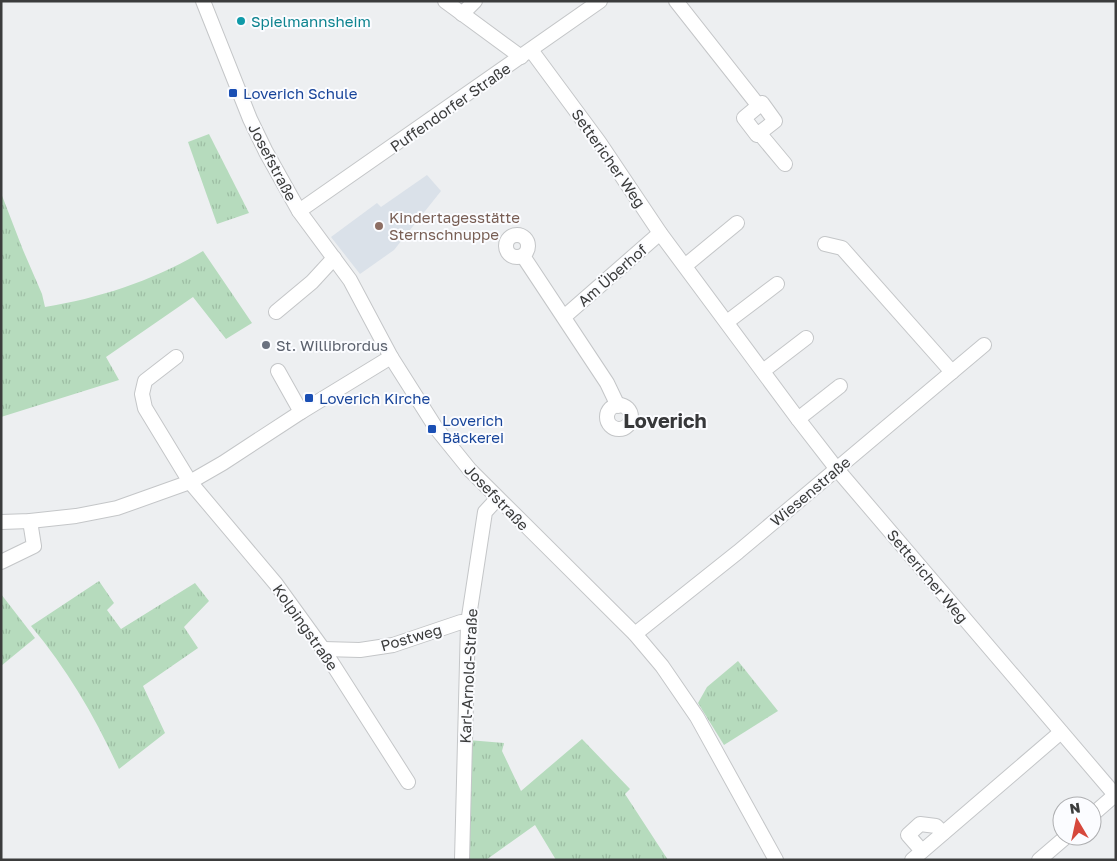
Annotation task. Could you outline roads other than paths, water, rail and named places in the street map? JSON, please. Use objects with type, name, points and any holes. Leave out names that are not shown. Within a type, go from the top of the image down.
[{"type":"street","name":"Josefstraße","points":[[203,1],[250,119],[266,152],[299,211],[350,280],[391,357],[436,428],[470,470],[497,499],[635,634],[662,666],[697,717],[776,860]]},
{"type":"street","name":"Settericher Weg","points":[[445,1],[462,14],[526,54],[599,142],[660,232],[836,468],[1115,796]]},
{"type":"street","points":[[462,14],[476,1]]},
{"type":"street","name":"Puffendorfer Straße","points":[[299,211],[600,1]]},
{"type":"street","points":[[676,1],[758,106]]},
{"type":"street","points":[[760,134],[776,121],[762,103],[744,118],[757,135],[760,134],[785,164]]},
{"type":"street","points":[[686,266],[737,223]]},
{"type":"street","name":"Am Überhof","points":[[564,317],[660,232]]},
{"type":"street","points":[[825,244],[842,248],[952,372]]},
{"type":"street","name":"Am Überhof","points":[[522,256],[607,384],[618,406]]},
{"type":"street","points":[[276,312],[312,282],[334,258]]},
{"type":"street","points":[[727,322],[777,284]]},
{"type":"street","points":[[763,372],[806,338]]},
{"type":"street","name":"Wiesenstraße","points":[[635,634],[738,552],[984,345]]},
{"type":"street","name":"Kolpingstraße","points":[[176,357],[145,381],[142,394],[145,408],[190,482],[276,584],[323,650],[408,782]]},
{"type":"street","points":[[1,522],[76,516],[117,508],[190,482],[391,357]]},
{"type":"street","points":[[278,371],[301,412]]},
{"type":"street","points":[[798,418],[840,386]]},
{"type":"street","name":"Karl-Arnold-Straße","points":[[462,860],[468,623],[485,512],[497,499]]},
{"type":"street","points":[[1,562],[34,546],[30,521]]},
{"type":"street","name":"Postweg","points":[[323,650],[360,650],[393,645],[462,622],[468,623]]},
{"type":"street","points":[[943,833],[936,826],[920,824],[908,835],[917,856],[1061,732]]},
{"type":"street","points":[[1102,807],[1115,796]]},
{"type":"street","points":[[1039,860],[1055,846]]},
{"type":"place","name":"Spielmannsheim","points":[[241,21]]},
{"type":"place","name":"Loverich Schule","points":[[233,93]]},
{"type":"place","name":"Kindertagesstätte Sternschnuppe","points":[[379,226]]},
{"type":"place","name":"St. Willibrordus","points":[[266,345]]},
{"type":"place","name":"Loverich Kirche","points":[[309,398]]},
{"type":"place","name":"Loverich Bäckerei","points":[[432,429]]},
{"type":"district","name":"Loverich","points":[[665,420]]}]
